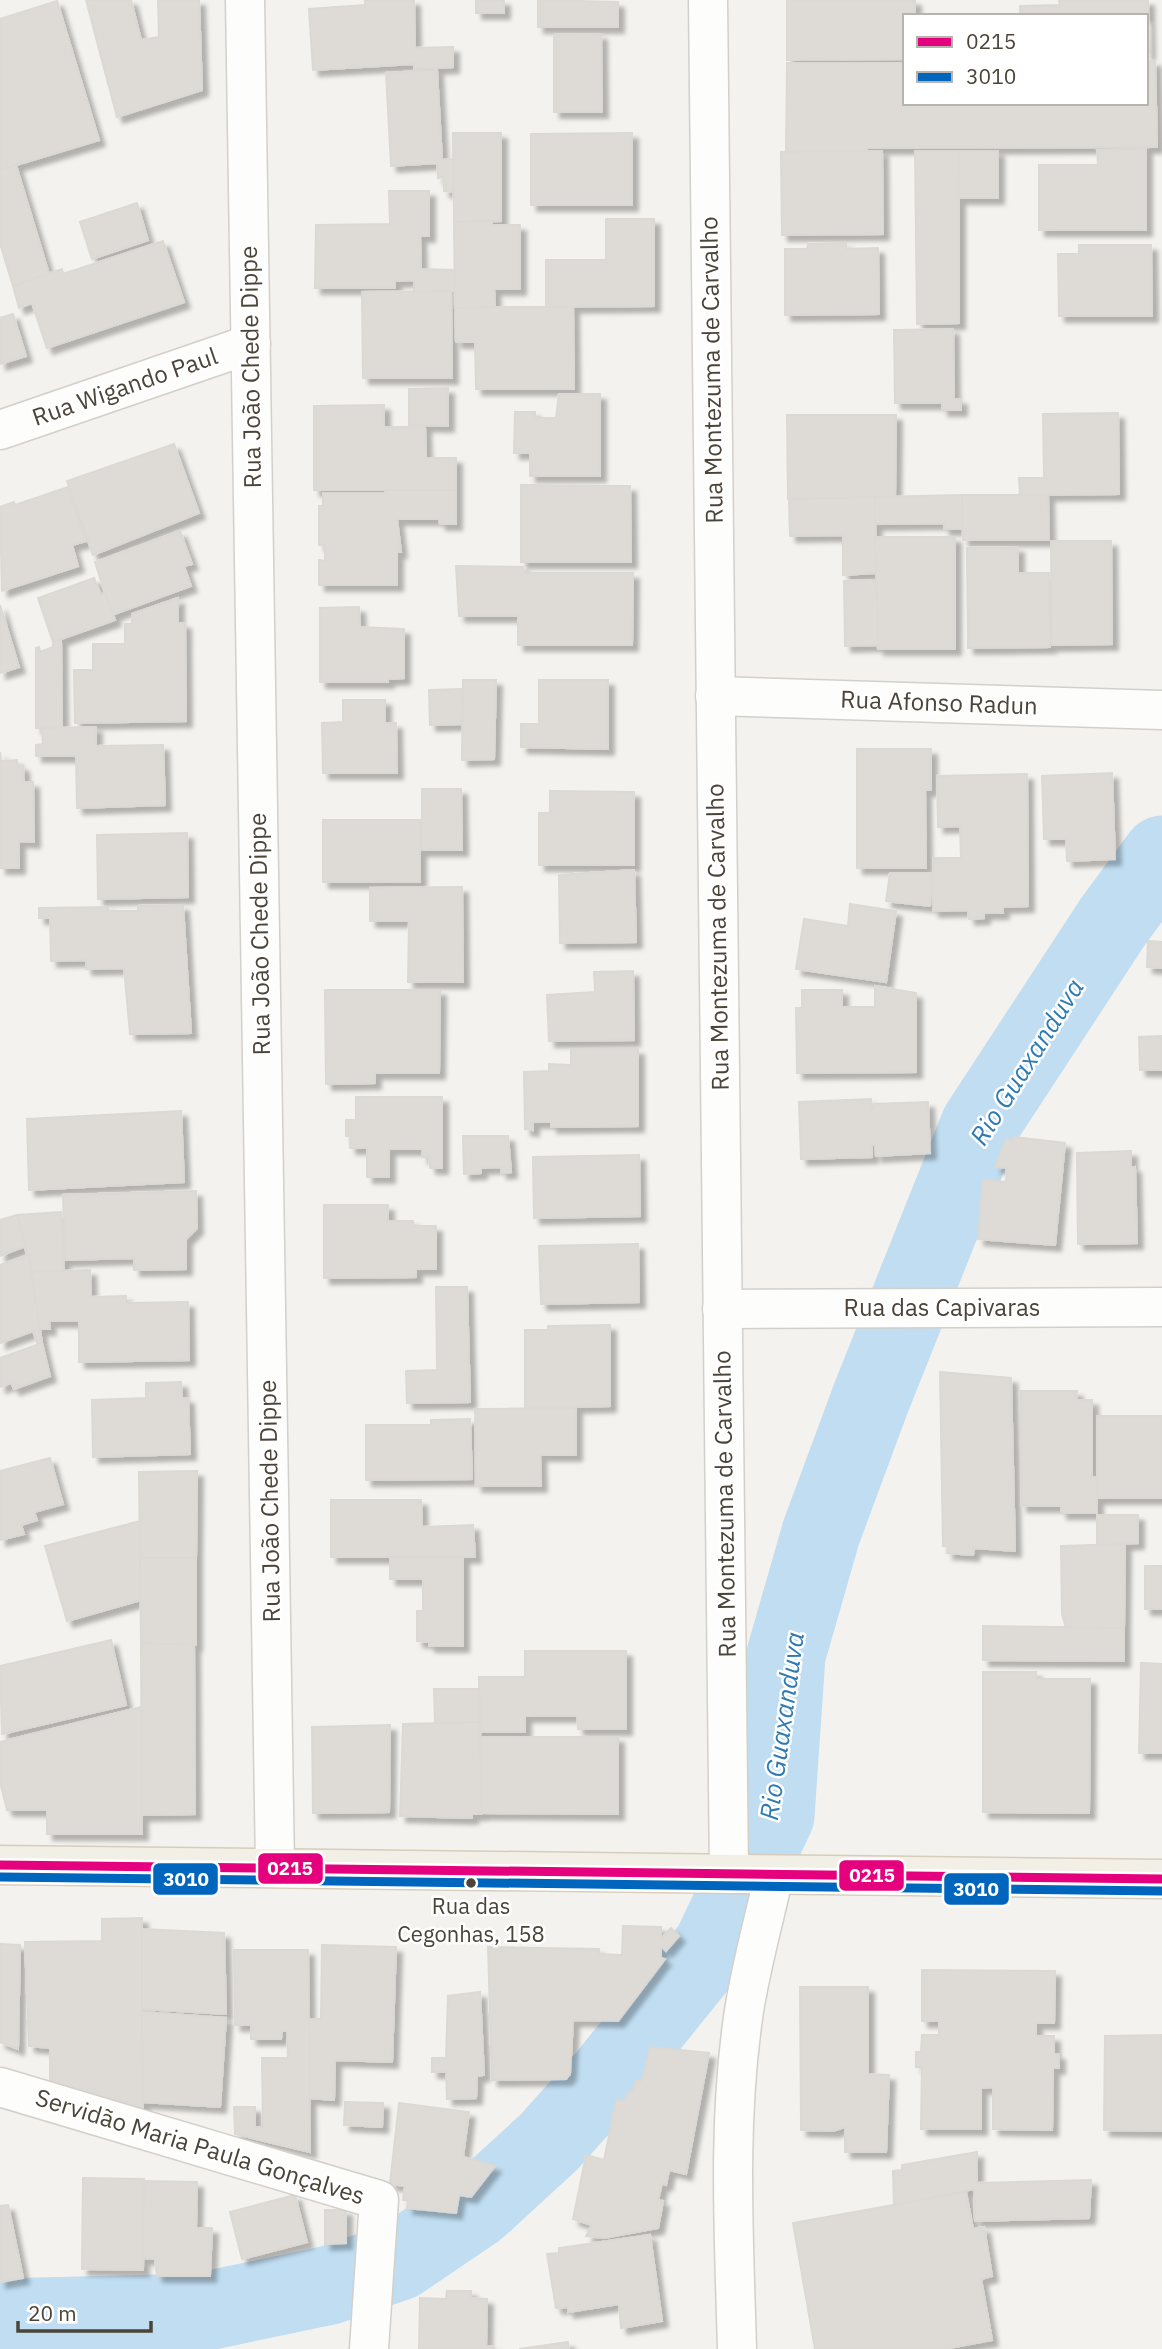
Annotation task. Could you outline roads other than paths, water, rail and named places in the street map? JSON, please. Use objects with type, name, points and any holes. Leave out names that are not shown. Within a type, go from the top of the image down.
[{"type":"main road","points":[[0,1865],[1162,1879]]},
{"type":"street","name":"Rua João Chede Dippe","points":[[245,0],[275,1868]]},
{"type":"street","name":"Rua Montezuma de Carvalho","points":[[708,0],[722,1309],[751,1874],[733,2161],[737,2349]]},
{"type":"street","name":"Rua Wigando Paul","points":[[0,430],[251,344]]},
{"type":"street","name":"Rua Afonso Radun","points":[[715,696],[1162,710]]},
{"type":"street","name":"Rua das Capivaras","points":[[722,1309],[1162,1307]]},
{"type":"street","name":"Servidão Maria Paula Gonçalves","points":[[0,2087],[379,2200],[369,2349]]},
{"type":"waterway","name":"Rio Guaxanduva","points":[[0,2318],[197,2313],[330,2285],[399,2261],[477,2208],[549,2142],[608,2076],[712,1947],[775,1816],[786,1655],[821,1533],[871,1398],[980,1125],[1112,923],[1162,855]]},
{"type":"place","name":"Rua das Cegonhas, 158","points":[[471,1883]]}]
